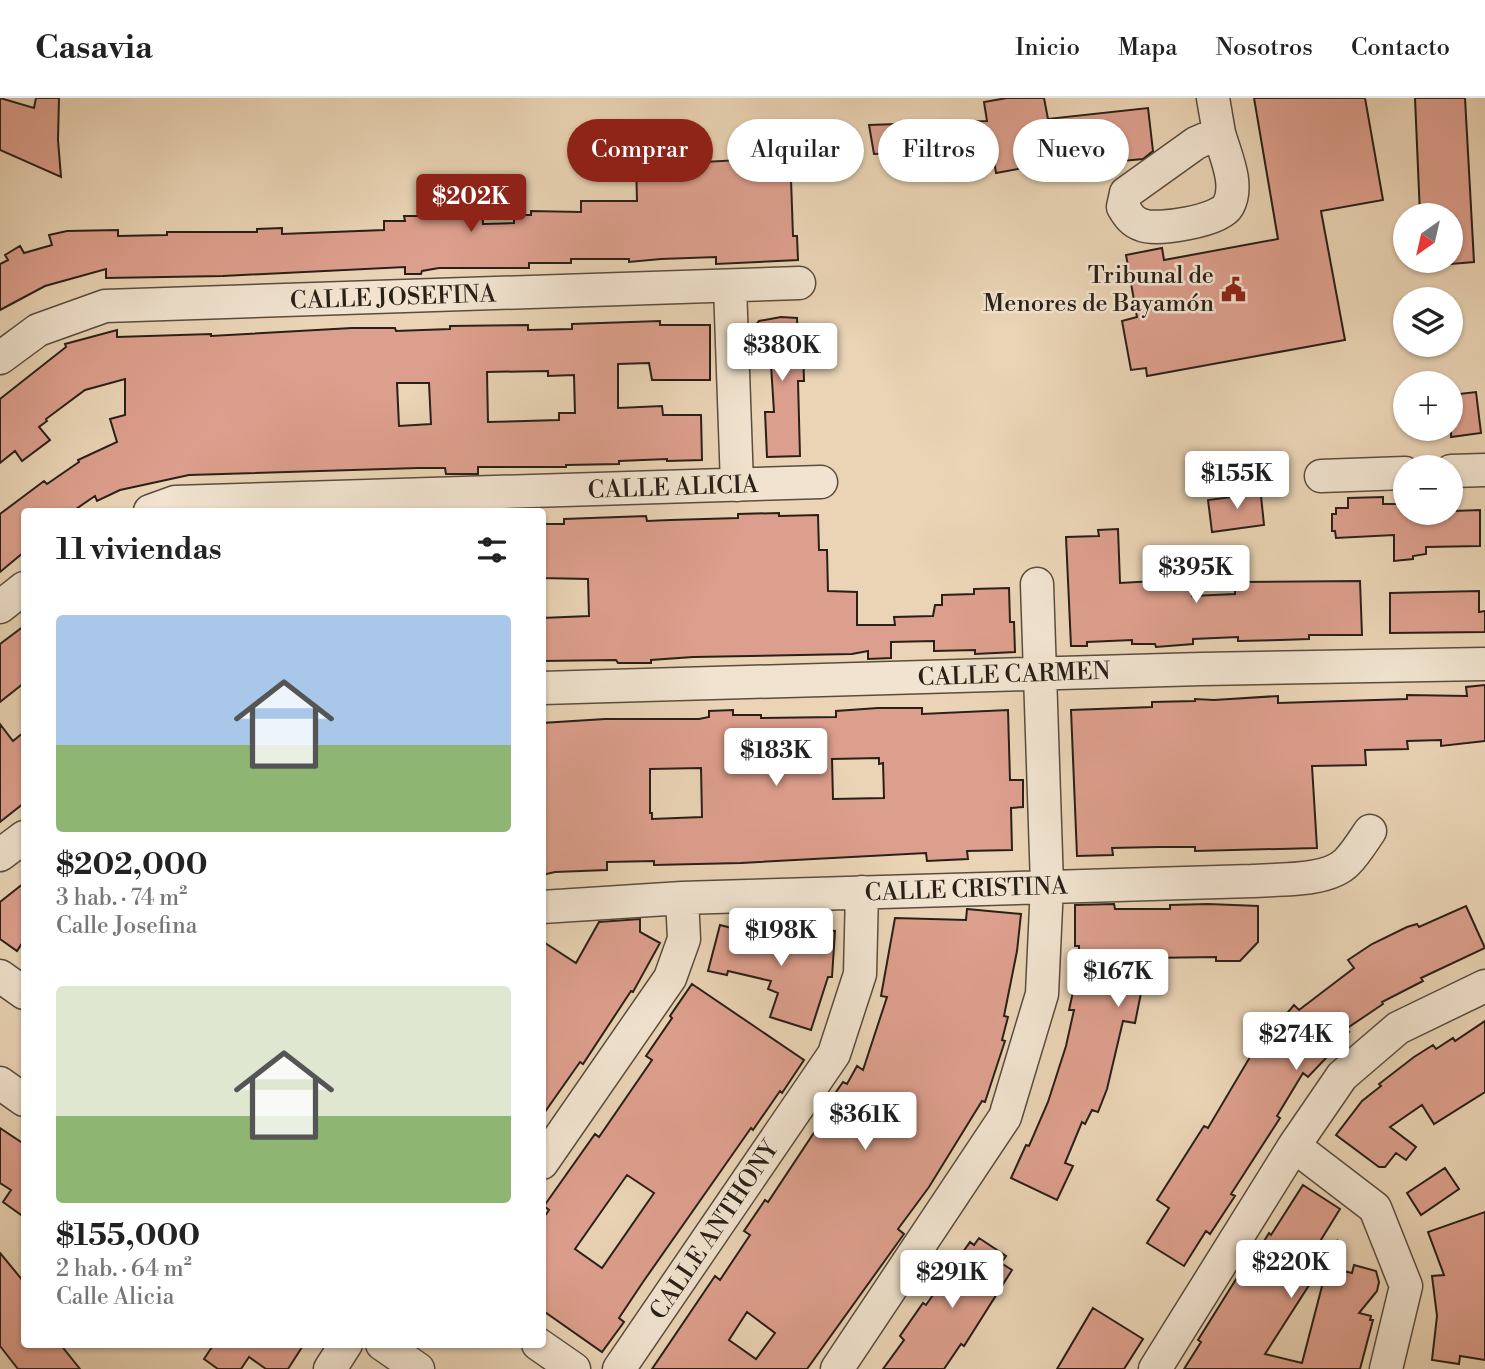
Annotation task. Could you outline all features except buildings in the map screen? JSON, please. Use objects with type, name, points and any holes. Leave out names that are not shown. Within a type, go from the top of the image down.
[{"type":"street","points":[[1213,98],[1219,133]]},
{"type":"street","name":"CALLE JOSEFINA","points":[[0,358],[38,330],[105,306],[799,284]]},
{"type":"street","points":[[730,286],[737,485]]},
{"type":"street","points":[[1463,471],[1485,470]]},
{"type":"street","points":[[1321,476],[1393,473]]},
{"type":"street","name":"CALLE ALICIA","points":[[158,508],[175,502],[357,504],[821,482]]},
{"type":"street","points":[[837,1369],[1005,1117],[1042,994],[1048,885],[1037,584]]},
{"type":"street","points":[[0,607],[21,590]]},
{"type":"street","name":"CALLE CARMEN","points":[[546,688],[1040,673],[1485,664]]},
{"type":"street","name":"CALLE CRISTINA","points":[[546,907],[682,898],[1252,881],[1320,876],[1348,862],[1370,831]]},
{"type":"street","points":[[0,855],[21,839]]},
{"type":"street","name":"CALLE ANTHONY","points":[[619,1369],[834,1054],[860,974],[862,892]]},
{"type":"street","points":[[546,1157],[670,978],[684,939],[682,898]]},
{"type":"street","points":[[0,976],[21,991]]},
{"type":"street","points":[[1155,1369],[1294,1146],[1342,1076],[1398,1028],[1485,986]]},
{"type":"street","points":[[0,1083],[21,1098]]},
{"type":"street","points":[[1294,1146],[1376,1208],[1406,1286],[1386,1369]]},
{"type":"street","points":[[330,1369],[343,1348]]},
{"type":"street","points":[[388,1348],[418,1369]]},
{"type":"street","points":[[544,1348],[574,1369]]},
{"type":"place","name":"Tribunal de Menores de Bayamón","points":[[1234,289]]}]
